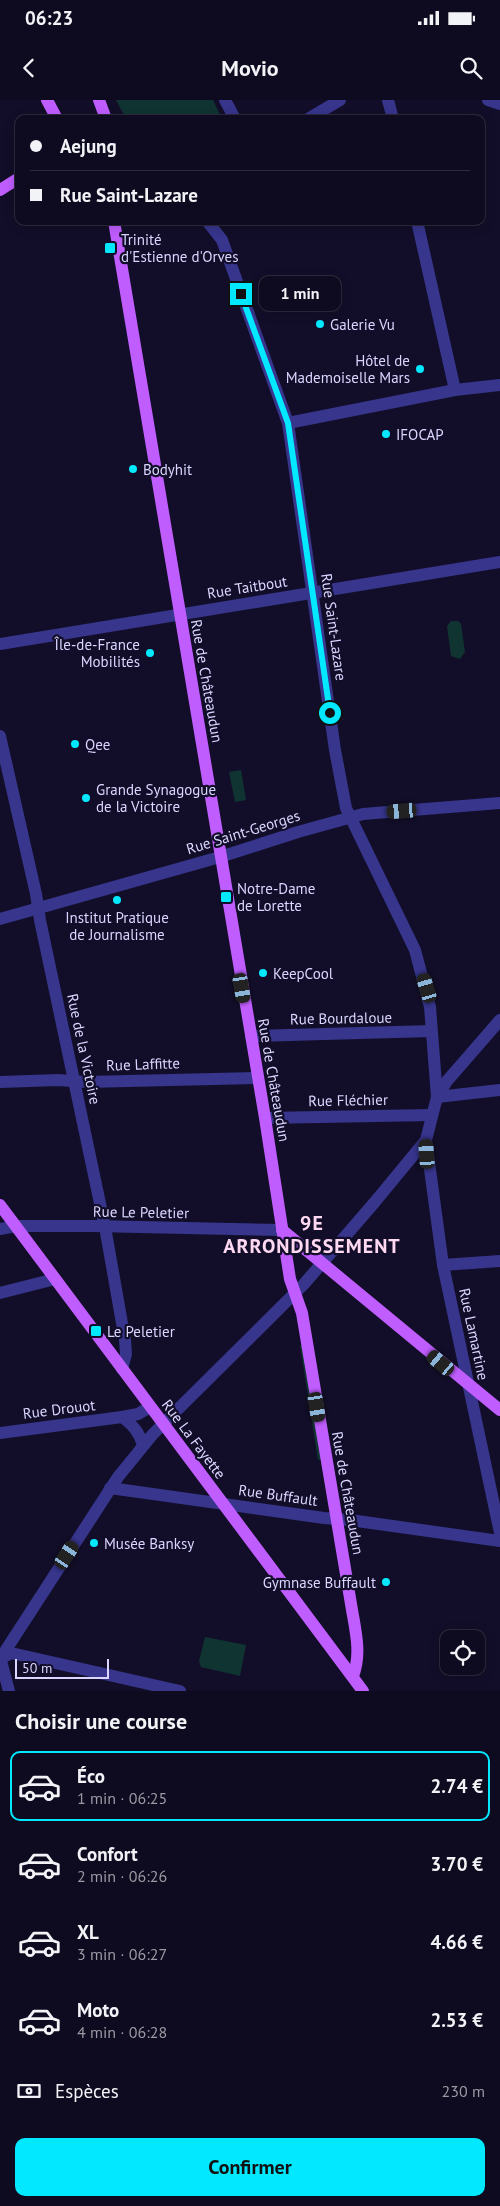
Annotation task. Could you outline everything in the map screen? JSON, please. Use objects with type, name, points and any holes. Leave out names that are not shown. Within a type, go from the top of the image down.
[{"type":"main road","points":[[47,100],[55,115]]},
{"type":"main road","points":[[98,100],[104,115]]},
{"type":"main road","points":[[0,190],[15,181]]},
{"type":"main road","name":"Rue de Châteaudun","points":[[115,225],[265,1118],[290,1280],[302,1313],[330,1519],[358,1646],[358,1663],[353,1676]]},
{"type":"main road","name":"Rue La Fayette","points":[[0,1205],[363,1691]]},
{"type":"main road","points":[[282,1230],[500,1410]]},
{"type":"street","points":[[315,115],[340,100]]},
{"type":"street","points":[[388,100],[392,115]]},
{"type":"street","points":[[488,100],[500,104]]},
{"type":"street","points":[[226,101],[233,115]]},
{"type":"street","name":"Rue Saint-Lazare","points":[[210,225],[222,240],[288,423],[335,750],[346,808],[416,950],[427,988],[430,1007],[437,1097]]},
{"type":"street","points":[[418,225],[455,390]]},
{"type":"street","points":[[288,423],[455,390],[500,385]]},
{"type":"street","name":"Rue Taitbout","points":[[0,644],[500,562]]},
{"type":"street","name":"Rue de la Victoire","points":[[0,736],[105,1226],[125,1340],[126,1354],[122,1369]]},
{"type":"street","name":"Rue Saint-Georges","points":[[0,919],[220,857],[350,817],[363,814],[500,803]]},
{"type":"street","points":[[9,1691],[0,1658],[110,1488],[143,1445],[295,1293],[426,1140],[437,1097],[453,1073],[500,1020]]},
{"type":"street","name":"Rue Bourdaloue","points":[[251,1036],[431,1032]]},
{"type":"street","name":"Rue Laffitte","points":[[0,1082],[258,1078]]},
{"type":"street","points":[[437,1097],[500,1090]]},
{"type":"street","name":"Rue Fléchier","points":[[265,1118],[432,1115]]},
{"type":"street","name":"Rue Lamartine","points":[[426,1140],[442,1265],[500,1533]]},
{"type":"street","name":"Rue Le Peletier","points":[[0,1228],[16,1226],[105,1226],[282,1230]]},
{"type":"street","points":[[442,1265],[500,1261]]},
{"type":"street","points":[[0,1293],[55,1279]]},
{"type":"street","name":"Rue Drouot","points":[[0,1433],[122,1417],[138,1414],[150,1407]]},
{"type":"street","points":[[122,1417],[138,1431],[143,1445]]},
{"type":"street","name":"Rue Buffault","points":[[110,1488],[500,1541]]},
{"type":"street","points":[[0,1658],[11,1654],[22,1655],[180,1691]]},
{"type":"green space","points":[[116,100],[213,100],[220,115],[124,115]]},
{"type":"green space","points":[[451,621],[458,621],[461,624],[465,652],[460,659],[451,656],[447,626]]},
{"type":"green space","points":[[241,770],[246,800],[235,802],[229,772]]},
{"type":"green space","points":[[300,1345],[304,1345],[323,1459],[318,1460]]},
{"type":"green space","points":[[205,1637],[246,1645],[240,1676],[201,1667],[199,1661]]},
{"type":"place","name":"Trinité d'Estienne d'Orves","points":[[110,248]]},
{"type":"place","name":"Galerie Vu","points":[[320,324]]},
{"type":"place","name":"Hôtel de Mademoiselle Mars","points":[[420,369]]},
{"type":"place","name":"IFOCAP","points":[[386,434]]},
{"type":"place","name":"Bodyhit","points":[[133,469]]},
{"type":"place","name":"Île-de-France Mobilités","points":[[150,653]]},
{"type":"place","name":"Qee","points":[[75,744]]},
{"type":"place","name":"Grande Synagogue de la Victoire","points":[[86,798]]},
{"type":"place","name":"Notre-Dame de Lorette","points":[[226,897]]},
{"type":"place","name":"Institut Pratique de Journalisme","points":[[117,900]]},
{"type":"place","name":"KeepCool","points":[[263,973]]},
{"type":"place","name":"Le Peletier","points":[[96,1331]]},
{"type":"place","name":"Musée Banksy","points":[[94,1543]]},
{"type":"place","name":"Gymnase Buffault","points":[[386,1582]]},
{"type":"district","name":"9E ARRONDISSEMENT","points":[[312,1234]]},
{"type":"route","points":[[241,294],[288,423],[330,713]]}]
